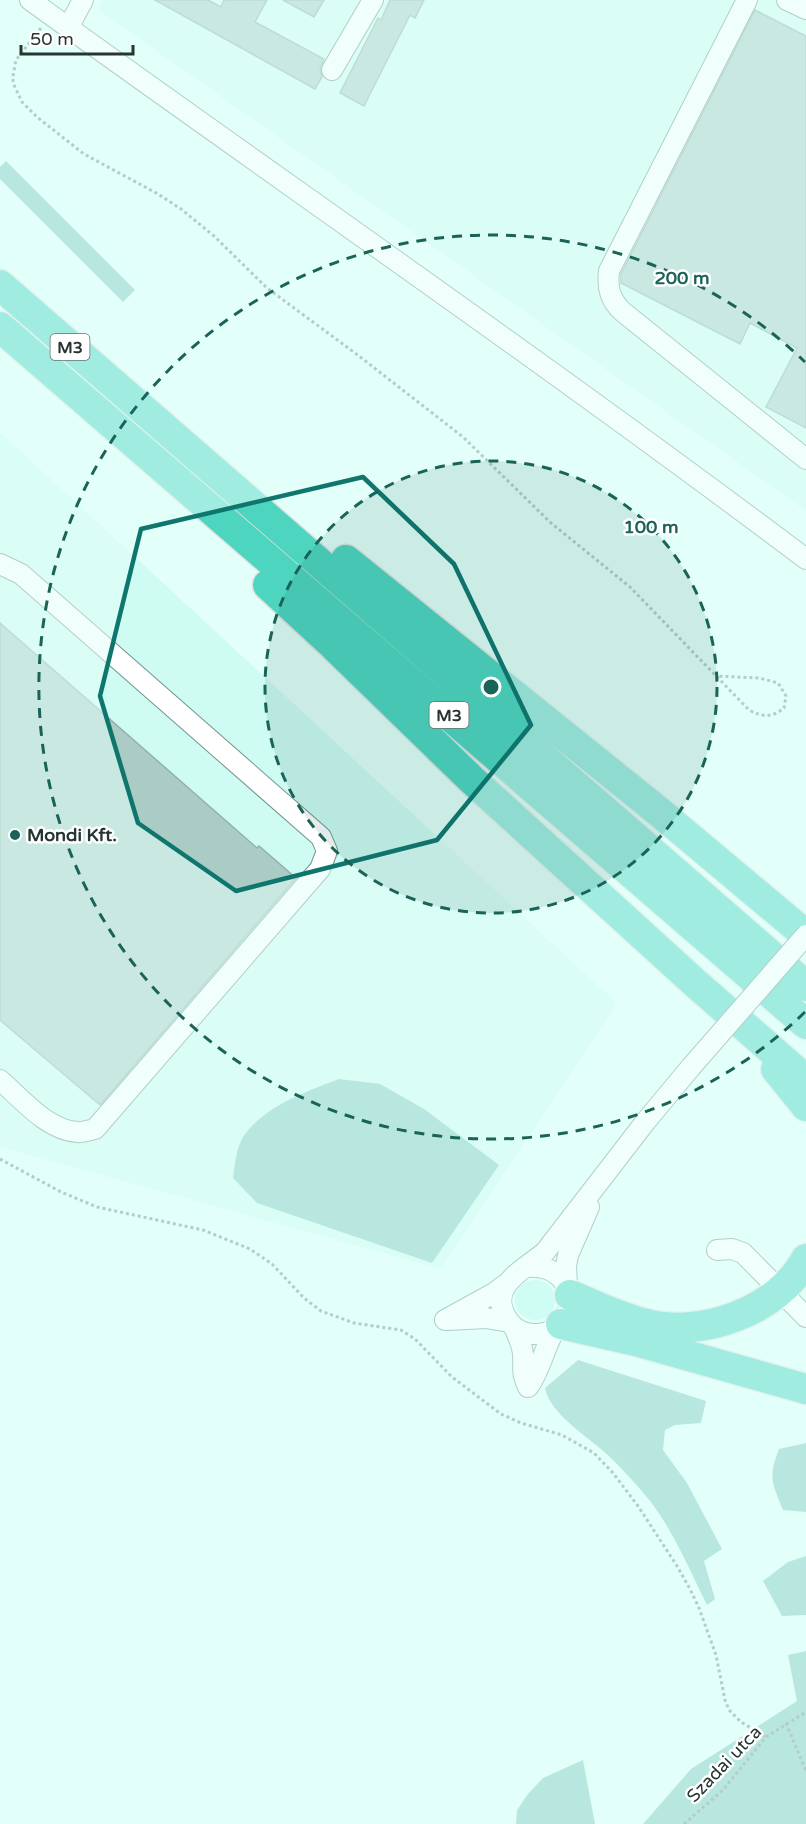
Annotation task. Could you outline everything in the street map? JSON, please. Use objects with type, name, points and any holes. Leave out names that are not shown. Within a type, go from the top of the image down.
[{"type":"highway","name":"M3","points":[[0,285],[806,986]]},
{"type":"highway","name":"M3","points":[[0,327],[806,1024]]},
{"type":"highway","points":[[91,406],[201,523],[331,643],[471,779],[694,982],[806,1080]]},
{"type":"highway","points":[[141,409],[220,459],[658,810],[806,935]]},
{"type":"highway","points":[[694,982],[781,1074],[806,1106]]},
{"type":"highway","points":[[568,1290],[646,1324],[669,1328],[707,1326],[743,1314],[762,1304],[792,1279],[806,1259]]},
{"type":"highway","points":[[559,1326],[636,1341],[806,1389]]},
{"type":"street","points":[[30,0],[545,366],[806,559]]},
{"type":"street","points":[[68,28],[83,0]]},
{"type":"street","points":[[332,70],[373,0]]},
{"type":"street","points":[[747,0],[609,271],[608,283],[615,304],[806,459]]},
{"type":"street","points":[[787,0],[806,9]]},
{"type":"street","points":[[0,564],[21,574],[313,829],[321,837],[327,851],[321,869],[95,1129],[79,1132],[60,1129],[42,1117],[0,1080]]},
{"type":"street","points":[[559,1326],[548,1333],[530,1334],[512,1324],[486,1318],[445,1320],[494,1293],[512,1276],[545,1252],[646,1121],[806,935]]},
{"type":"street","points":[[506,1284],[502,1303],[521,1343],[522,1375],[528,1387],[535,1378],[545,1348],[567,1316],[570,1305],[566,1266],[568,1256],[605,1175]]},
{"type":"street","points":[[717,1250],[732,1249],[743,1253],[806,1317]]},
{"type":"street","points":[[527,1267],[539,1266],[550,1269],[560,1276],[568,1290]]},
{"type":"path","points":[[51,15],[22,50],[13,67],[13,83],[22,102],[37,117],[84,154],[181,209],[214,236],[267,288],[463,437],[551,523],[630,587],[736,699],[758,715],[773,716],[784,708],[786,696],[778,683],[759,678],[716,676]]},
{"type":"path","points":[[0,1159],[61,1192],[97,1207],[203,1230],[250,1249],[272,1263],[304,1298],[321,1311],[354,1323],[401,1330],[415,1339],[463,1387],[501,1414],[521,1423],[562,1435],[594,1453],[613,1473],[638,1506],[690,1588],[716,1654],[729,1710],[741,1722],[766,1737]]},
{"type":"path","name":"Szadai utca","points":[[684,1824],[723,1790],[766,1737],[806,1712]]},
{"type":"path","points":[[786,1723],[806,1771]]},
{"type":"highlighted area","points":[[363,477],[454,564],[531,725],[437,840],[236,891],[138,823],[100,696],[141,529]]},
{"type":"shaded area","points":[[101,0],[806,0],[806,511],[97,9]]},
{"type":"shaded area","points":[[6,161],[135,290],[123,302],[0,179],[0,167]]},
{"type":"shaded area","points":[[0,432],[617,1003],[441,1269],[0,1147]]},
{"type":"shaded area","points":[[339,1079],[380,1084],[424,1109],[499,1165],[432,1263],[257,1203],[233,1178],[239,1146],[252,1126],[286,1101]]},
{"type":"shaded area","points":[[535,1280],[543,1281],[549,1286],[554,1292],[554,1308],[549,1314],[543,1319],[535,1320],[527,1319],[521,1314],[516,1308],[515,1300],[516,1292],[521,1286],[527,1281]]},
{"type":"shaded area","points":[[578,1360],[706,1401],[701,1423],[675,1425],[665,1430],[663,1450],[687,1483],[722,1549],[704,1561],[715,1599],[707,1605],[674,1539],[650,1501],[605,1452],[564,1418],[549,1398],[545,1388]]},
{"type":"shaded area","points":[[806,1443],[806,1512],[783,1510],[773,1480],[773,1467],[779,1449]]},
{"type":"shaded area","points":[[806,1556],[806,1615],[782,1616],[763,1581],[788,1562]]},
{"type":"shaded area","points":[[806,1651],[806,1824],[643,1824],[691,1769],[797,1701],[788,1655]]},
{"type":"shaded area","points":[[583,1760],[595,1824],[516,1824],[517,1810],[543,1778]]},
{"type":"building","points":[[155,0],[208,0],[221,7],[224,0],[267,0],[255,22],[324,59],[320,69],[322,77],[315,89]]},
{"type":"building","points":[[283,0],[324,0],[314,17]]},
{"type":"building","points":[[390,0],[424,0],[415,18],[410,15],[364,106],[340,93],[378,18],[381,20]]},
{"type":"building","points":[[755,10],[806,36],[806,428],[766,407],[797,348],[750,323],[740,344],[621,283],[621,274]]},
{"type":"building","points":[[0,623],[257,848],[259,846],[296,878],[100,1105],[0,1020]]},
{"type":"place","name":"Mondi Kft.","points":[[15,835]]}]
